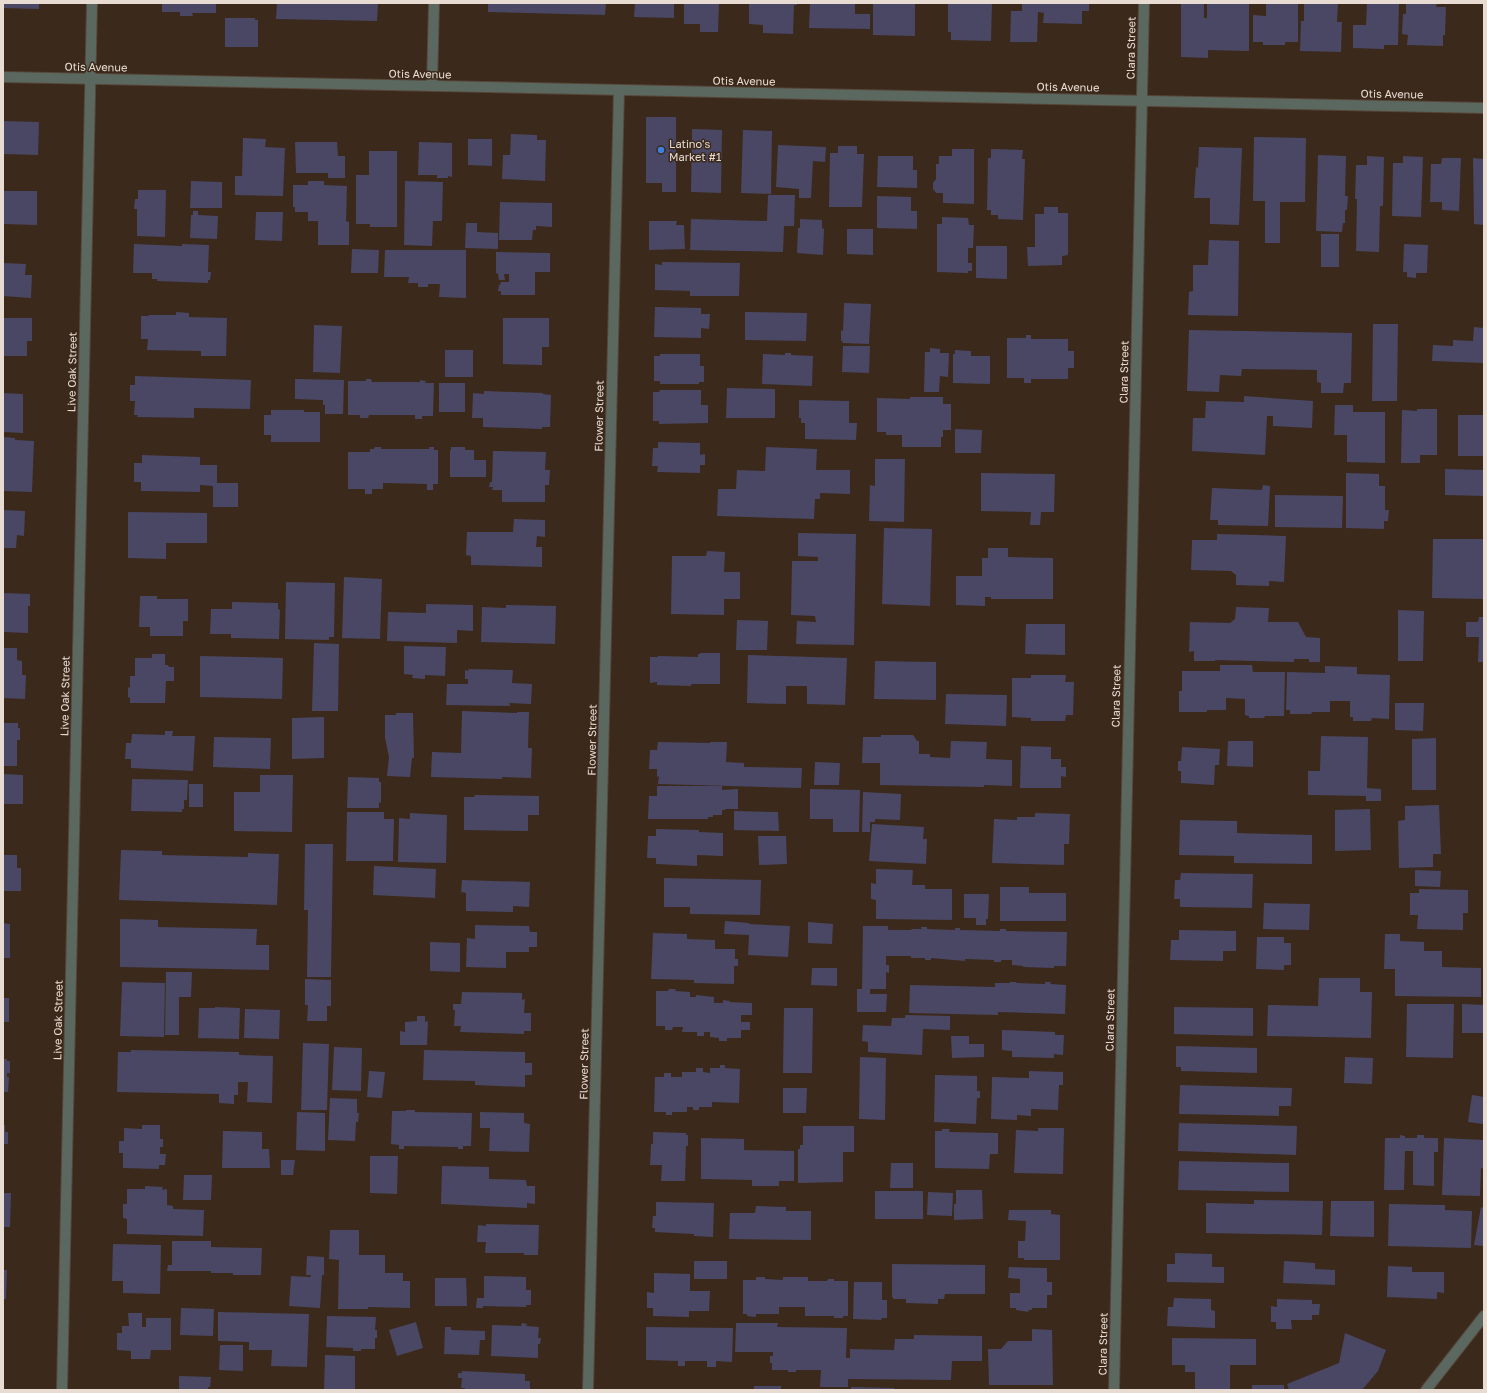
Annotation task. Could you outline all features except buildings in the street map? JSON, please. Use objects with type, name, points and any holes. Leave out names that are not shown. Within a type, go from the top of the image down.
[{"type":"street","name":"Live Oak Street","points":[[62,1390],[92,3]]},
{"type":"street","points":[[432,86],[434,3]]},
{"type":"street","name":"Clara Street","points":[[1114,1390],[1144,3]]},
{"type":"street","name":"Otis Avenue","points":[[3,77],[1484,108]]},
{"type":"street","name":"Flower Street","points":[[588,1390],[619,90]]},
{"type":"street","points":[[1426,1390],[1484,1316]]},
{"type":"place","name":"Latino's Market #1","points":[[661,150]]}]
